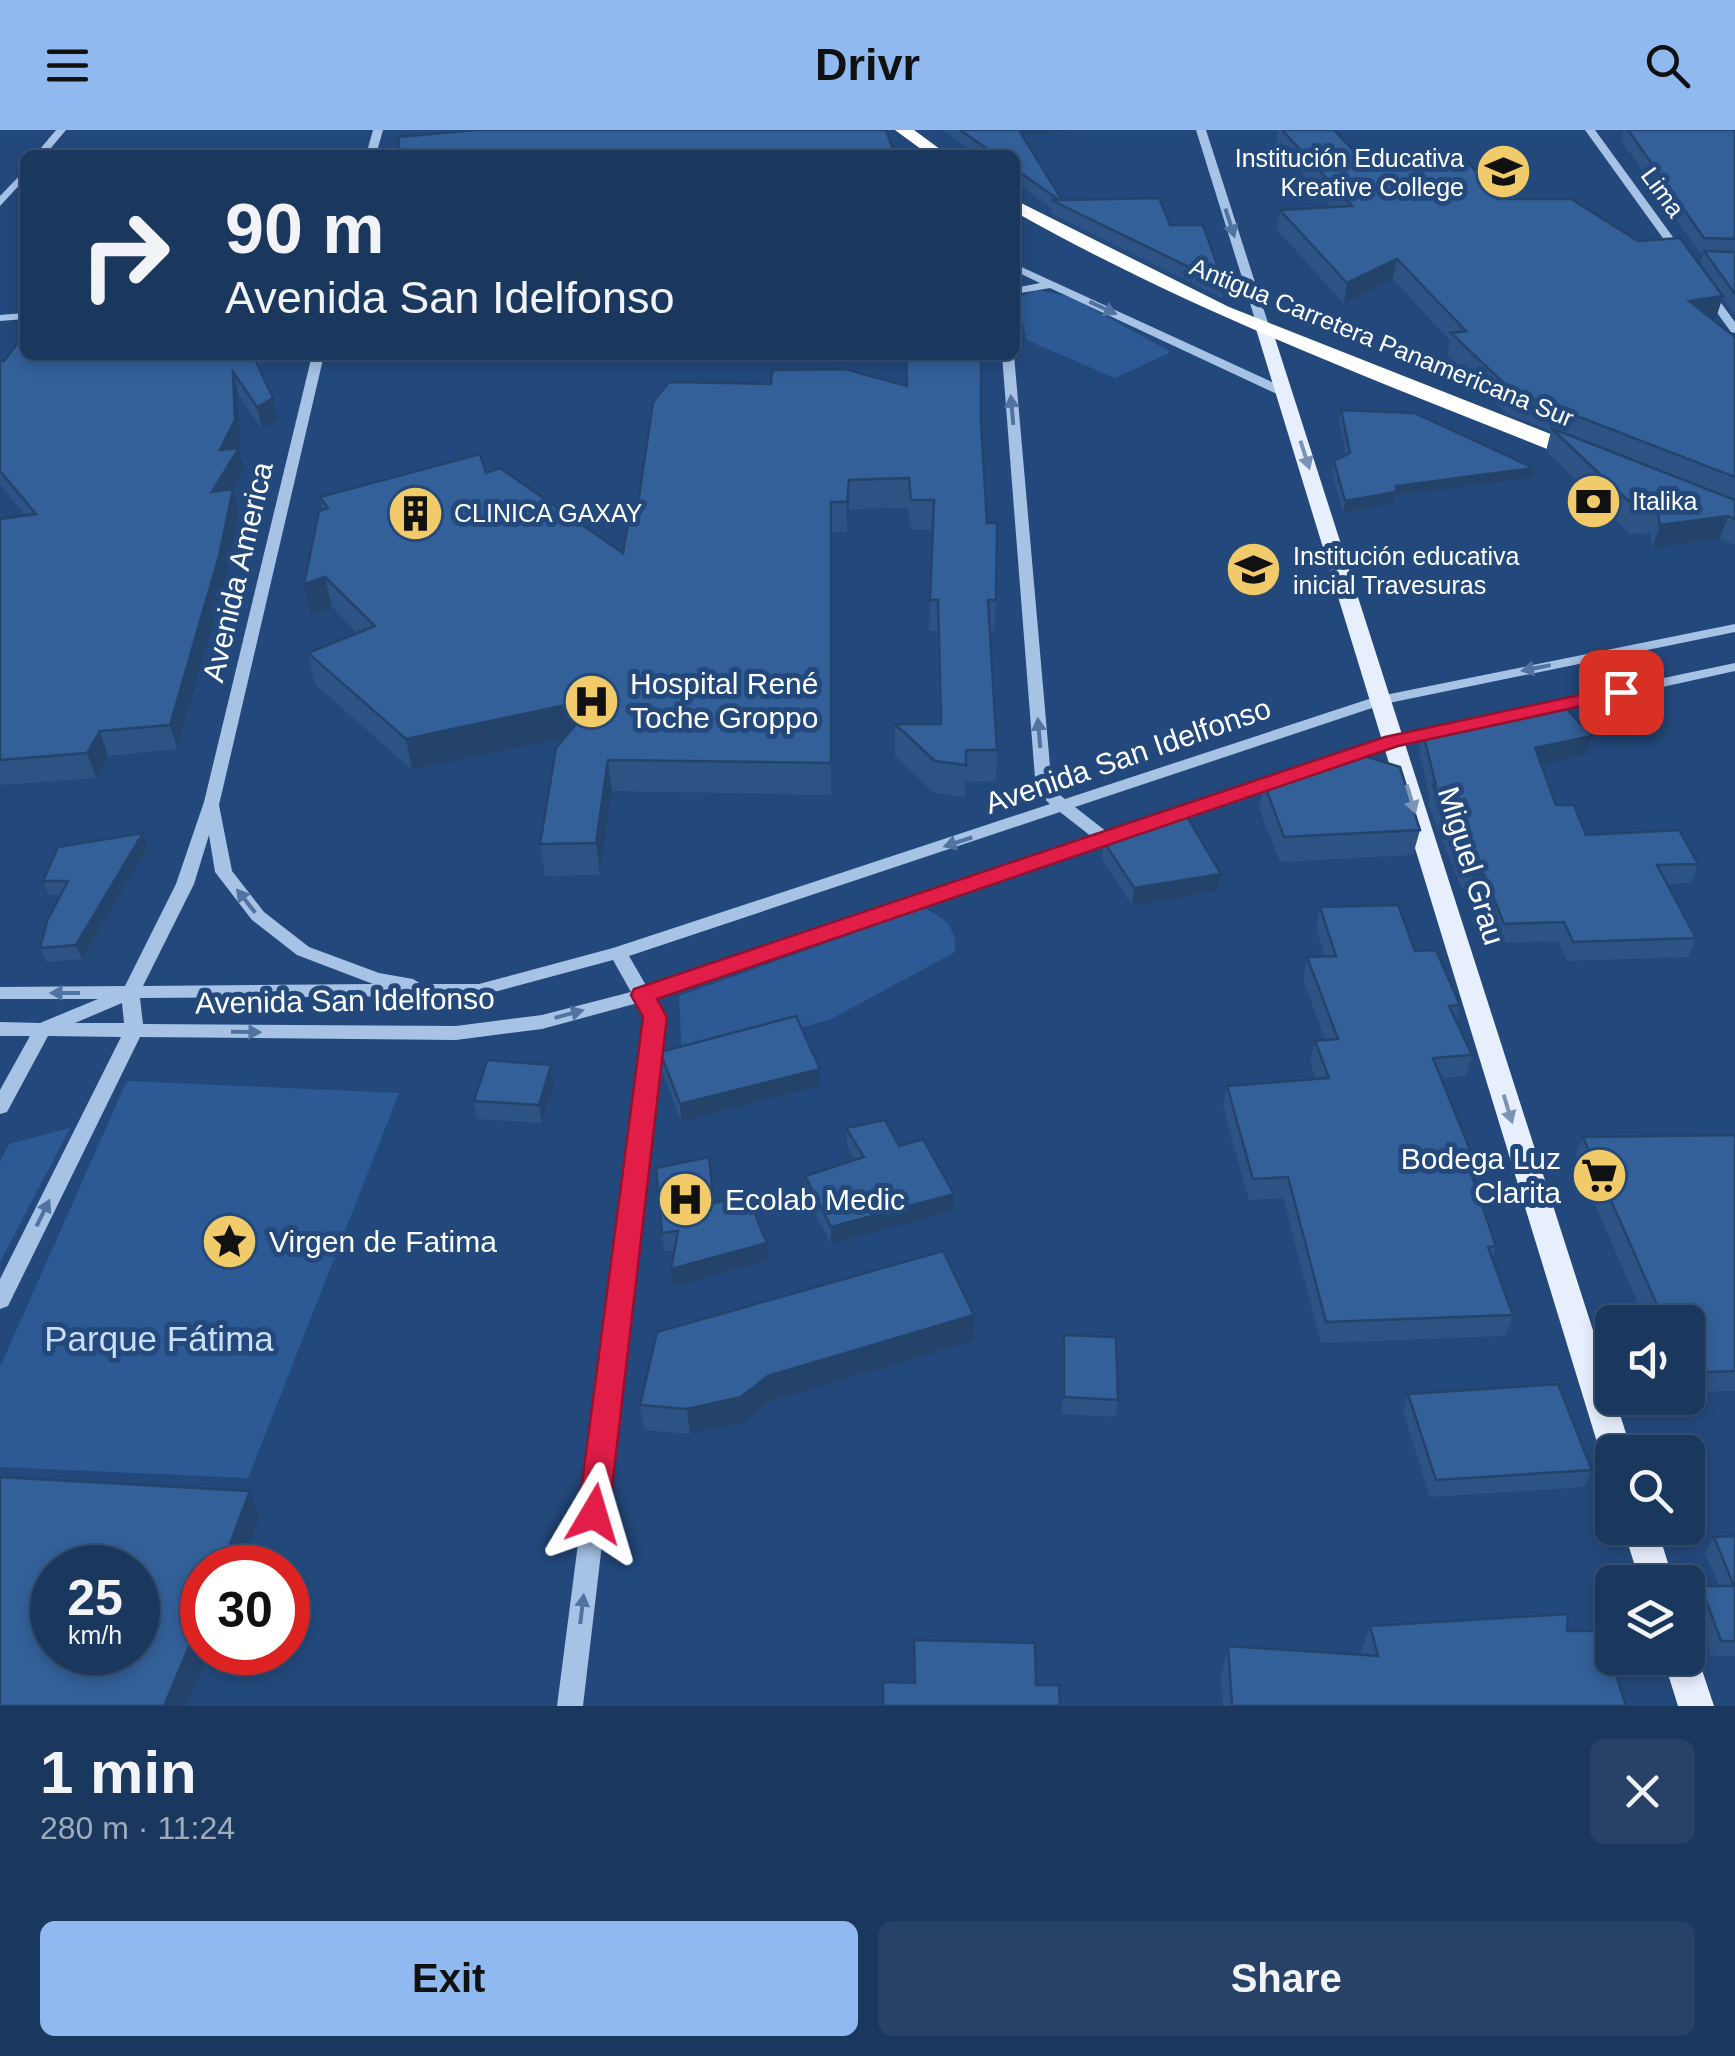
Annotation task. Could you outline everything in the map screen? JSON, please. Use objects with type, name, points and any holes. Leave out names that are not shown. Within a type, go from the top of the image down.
[{"type":"highway","points":[[903,130],[933,150]]},
{"type":"highway","name":"Antigua Carretera Panamericana Sur","points":[[1020,208],[1062,233],[1264,329],[1605,464]]},
{"type":"main road","name":"Miguel Grau","points":[[1264,329],[1611,1435]]},
{"type":"main road","points":[[1686,1675],[1696,1706]]},
{"type":"street","points":[[44,150],[61,130]]},
{"type":"street","name":"Miguel Grau","points":[[1201,130],[1264,329]]},
{"type":"street","name":"Lima","points":[[1590,130],[1735,330]]},
{"type":"street","points":[[0,202],[20,179]]},
{"type":"street","points":[[1684,259],[1701,260]]},
{"type":"street","points":[[1020,269],[1284,392]]},
{"type":"street","points":[[1020,289],[1052,284]]},
{"type":"street","name":"Avenida America","points":[[130,993],[186,884],[212,802],[317,360]]},
{"type":"street","points":[[1008,360],[1044,792],[1102,837]]},
{"type":"street","name":"Avenida San Idelfonso","points":[[0,993],[479,990],[618,953],[1065,808],[1380,700],[1735,628]]},
{"type":"street","points":[[1526,712],[1735,667]]},
{"type":"street","name":"Avenida San Idelfonso","points":[[0,1029],[456,1032],[542,1022],[643,995],[1392,741],[1469,724]]},
{"type":"street","points":[[212,802],[224,872],[258,916],[303,951],[376,979],[458,992]]},
{"type":"street","points":[[570,1706],[655,1017],[618,953]]},
{"type":"street","points":[[0,1106],[43,1029],[130,993],[134,1030],[0,1300]]},
{"type":"green space","points":[[1036,290],[1071,297],[1171,352],[1115,378],[1027,340],[1020,297]]},
{"type":"green space","points":[[924,908],[948,924],[955,952],[831,1019],[682,1062],[679,996]]},
{"type":"green space","name":"Parque Fátima","points":[[127,1081],[399,1093],[248,1478],[0,1467],[0,1367]]},
{"type":"green space","points":[[70,1128],[0,1262],[0,1162],[9,1144]]},
{"type":"building","points":[[476,130],[886,130],[893,150],[399,150],[398,137]]},
{"type":"building","points":[[960,130],[1019,130],[1062,200],[1159,198],[1170,225],[1203,225],[1224,284],[1051,200],[1059,200],[1020,173],[1020,150],[989,150]]},
{"type":"building","points":[[1282,130],[1334,130],[1368,166],[1468,162],[1497,199],[1571,199],[1638,241],[1680,238],[1723,296],[1689,301],[1735,337],[1735,477],[1512,391],[1451,333],[1466,331],[1397,259],[1347,283],[1280,210],[1352,206]]},
{"type":"building","points":[[1628,130],[1735,130],[1735,239],[1704,238]]},
{"type":"building","points":[[1704,251],[1735,252],[1735,294]]},
{"type":"building","points":[[20,340],[20,360],[255,360],[273,398],[257,407],[233,372],[235,420],[220,450],[239,448],[212,492],[233,489],[219,556],[170,725],[100,731],[87,753],[0,760],[0,519],[36,514],[0,471],[0,361]]},
{"type":"building","points":[[906,360],[981,360],[987,523],[997,523],[996,600],[988,600],[997,750],[966,750],[966,765],[935,761],[895,724],[941,724],[938,600],[930,600],[934,500],[911,500],[909,478],[849,480],[847,502],[831,502],[831,763],[608,760],[596,843],[540,844],[556,748],[598,698],[406,739],[308,653],[375,626],[325,577],[304,584],[319,511],[328,508],[320,497],[480,454],[486,473],[500,468],[623,553],[630,510],[637,510],[653,402],[669,382],[771,384],[772,370],[845,369],[907,386]]},
{"type":"building","points":[[1341,410],[1415,413],[1534,468],[1396,486],[1396,492],[1345,501],[1334,461],[1350,453]]},
{"type":"building","points":[[1551,428],[1735,500],[1735,519],[1728,516],[1660,525],[1657,510],[1638,510]]},
{"type":"building","points":[[1561,703],[1592,736],[1535,748],[1556,805],[1574,805],[1586,835],[1679,830],[1698,864],[1657,865],[1696,938],[1573,942],[1564,922],[1504,924],[1484,874],[1470,875],[1433,785],[1436,786],[1423,733]]},
{"type":"building","points":[[1361,755],[1400,767],[1420,830],[1284,837],[1264,783]]},
{"type":"building","points":[[1185,813],[1221,874],[1134,888],[1104,842]]},
{"type":"building","points":[[143,833],[76,945],[40,948],[47,921],[68,881],[43,881],[58,847]]},
{"type":"building","points":[[1398,905],[1415,951],[1436,950],[1460,1005],[1449,1006],[1472,1055],[1433,1058],[1477,1167],[1469,1167],[1496,1246],[1488,1247],[1513,1315],[1326,1322],[1288,1177],[1253,1179],[1227,1086],[1329,1078],[1315,1041],[1338,1039],[1307,957],[1336,956],[1320,907]]},
{"type":"building","points":[[796,1016],[820,1069],[680,1104],[660,1052]]},
{"type":"building","points":[[487,1060],[551,1065],[539,1105],[474,1101]]},
{"type":"building","points":[[885,1120],[899,1146],[923,1139],[954,1194],[831,1227],[805,1176],[864,1157],[846,1128]]},
{"type":"building","points":[[1735,1135],[1735,1371],[1705,1372],[1705,1305],[1657,1305],[1583,1137]]},
{"type":"building","points":[[709,1157],[714,1203],[746,1193],[767,1243],[671,1269],[678,1231],[662,1233],[656,1168]]},
{"type":"building","points":[[943,1251],[974,1315],[768,1376],[741,1397],[687,1409],[640,1405],[657,1332]]},
{"type":"building","points":[[1064,1335],[1116,1337],[1118,1400],[1064,1397]]},
{"type":"building","points":[[1558,1384],[1592,1470],[1436,1480],[1408,1394]]},
{"type":"building","points":[[0,1477],[250,1491],[230,1545],[180,1545],[180,1668],[164,1706],[0,1706]]},
{"type":"building","points":[[1735,1536],[1735,1641],[1721,1641],[1705,1597],[1705,1586],[1734,1586],[1714,1537]]},
{"type":"building","points":[[1568,1614],[1567,1631],[1595,1631],[1595,1675],[1616,1675],[1626,1706],[1232,1706],[1228,1646],[1378,1656],[1370,1626]]},
{"type":"building","points":[[914,1640],[1035,1643],[1036,1685],[1059,1685],[1060,1706],[883,1706],[883,1682],[915,1683]]},
{"type":"place","name":"Institución Educativa Kreative College","points":[[1503,172]]},
{"type":"place","name":"Italika","points":[[1593,501]]},
{"type":"place","name":"CLINICA GAXAY","points":[[415,513]]},
{"type":"place","name":"Institución educativa inicial Travesuras","points":[[1254,570]]},
{"type":"place","name":"Hospital René Toche Groppo","points":[[591,701]]},
{"type":"place","name":"Bodega Luz Clarita","points":[[1600,1176]]},
{"type":"place","name":"Ecolab Medic","points":[[686,1200]]},
{"type":"place","name":"Virgen de Fatima","points":[[230,1242]]},
{"type":"route","points":[[594,1514],[655,1017],[643,995],[1392,741],[1621,692]]}]
